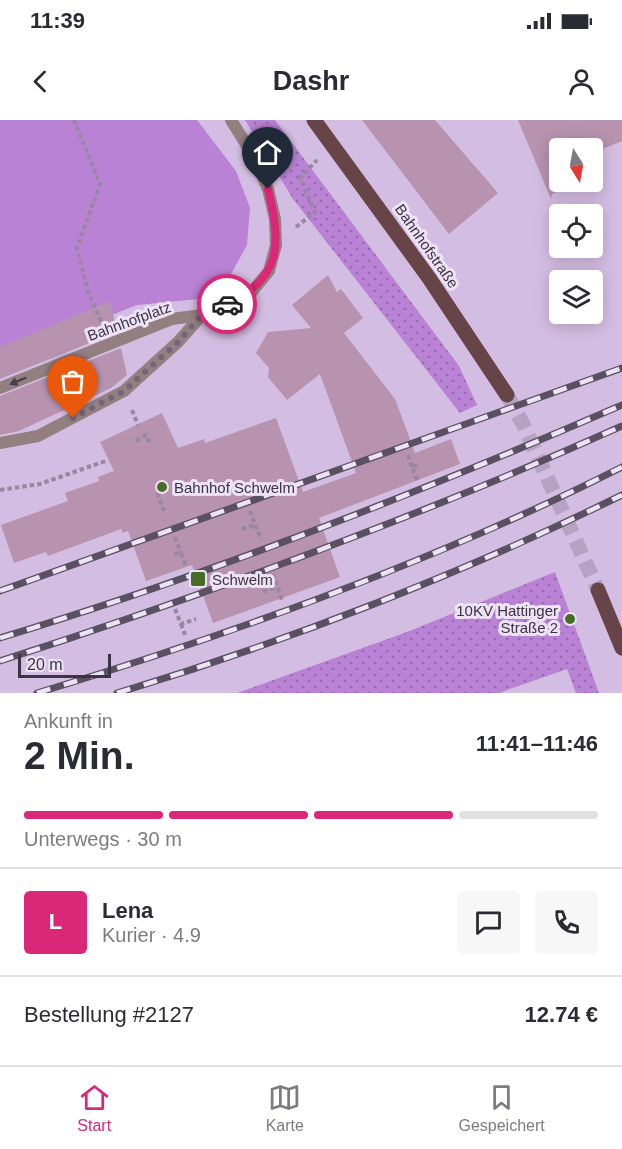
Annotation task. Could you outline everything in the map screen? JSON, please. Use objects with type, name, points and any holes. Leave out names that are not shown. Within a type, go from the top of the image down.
[{"type":"main road","name":"Bahnhofstraße","points":[[314,120],[429,278],[507,395]]},
{"type":"main road","points":[[598,590],[622,648]]},
{"type":"street","points":[[0,443],[38,436],[124,391],[178,342],[202,315],[250,294],[269,271],[276,245],[275,219],[268,189],[254,158],[231,120]]},
{"type":"street","name":"Bahnhofplatz","points":[[0,388],[172,319],[202,315]]},
{"type":"path","points":[[74,120],[100,184],[77,248],[88,291],[110,342]]},
{"type":"path","points":[[300,178],[315,212]]},
{"type":"path","points":[[124,391],[138,425]]},
{"type":"path","points":[[136,441],[146,435],[150,442]]},
{"type":"path","points":[[408,455],[417,480]]},
{"type":"path","points":[[0,490],[40,484],[108,460]]},
{"type":"path","points":[[412,467],[420,464]]},
{"type":"path","points":[[163,490],[157,492],[164,511]]},
{"type":"path","points":[[250,511],[261,540]]},
{"type":"path","points":[[242,529],[255,525]]},
{"type":"path","points":[[175,537],[186,567]]},
{"type":"path","points":[[174,554],[181,553]]},
{"type":"path","points":[[273,574],[282,600]]},
{"type":"path","points":[[263,592],[277,586]]},
{"type":"path","points":[[175,609],[185,636]]},
{"type":"path","points":[[181,624],[196,619]]},
{"type":"shaded area","points":[[0,120],[197,120],[236,171],[250,208],[247,245],[225,285],[200,299],[137,305],[0,359]]},
{"type":"shaded area","points":[[245,120],[275,120],[459,366],[477,405],[460,413],[293,199]]},
{"type":"shaded area","points":[[555,572],[599,693],[576,693],[567,669],[499,693],[237,693],[407,632]]},
{"type":"building","points":[[362,120],[435,120],[498,193],[449,234]]},
{"type":"building","points":[[518,120],[622,120],[622,141],[603,149],[603,138],[549,138],[549,192],[557,192],[552,194],[551,199]]},
{"type":"building","points":[[328,275],[337,292],[341,289],[363,318],[344,333],[395,399],[415,453],[451,439],[460,464],[319,518],[340,577],[213,623],[192,565],[146,581],[128,531],[123,533],[121,529],[48,556],[46,552],[14,563],[1,525],[68,501],[65,493],[99,481],[98,477],[114,471],[100,442],[162,413],[178,448],[204,439],[205,443],[276,418],[303,492],[356,473],[320,374],[287,400],[268,377],[269,368],[256,353],[268,332],[311,328],[292,305]]},
{"type":"building","points":[[110,301],[117,332],[0,379],[0,347]]},
{"type":"building","points":[[121,348],[127,375],[111,388],[19,431],[0,435],[0,396]]},
{"type":"tunnel","points":[[507,395],[523,424],[598,590]]},
{"type":"railway","points":[[0,591],[622,368]]},
{"type":"railway","points":[[0,638],[158,587],[392,501],[622,405]]},
{"type":"railway","points":[[0,661],[236,581],[314,552],[469,492],[622,426]]},
{"type":"railway","points":[[37,693],[186,646],[334,593],[480,534],[622,467]]},
{"type":"railway","points":[[117,693],[245,652],[374,604],[500,552],[622,495]]},
{"type":"way so far","points":[[73,418],[124,391],[178,342],[202,315],[227,304]]},
{"type":"place","name":"Bahnhof Schwelm","points":[[162,487]]},
{"type":"place","name":"Schwelm","points":[[198,579]]},
{"type":"place","name":"10KV Hattinger Straße 2","points":[[570,619]]},
{"type":"route","points":[[227,304],[250,294],[269,271],[276,245],[275,219],[268,189]]}]
